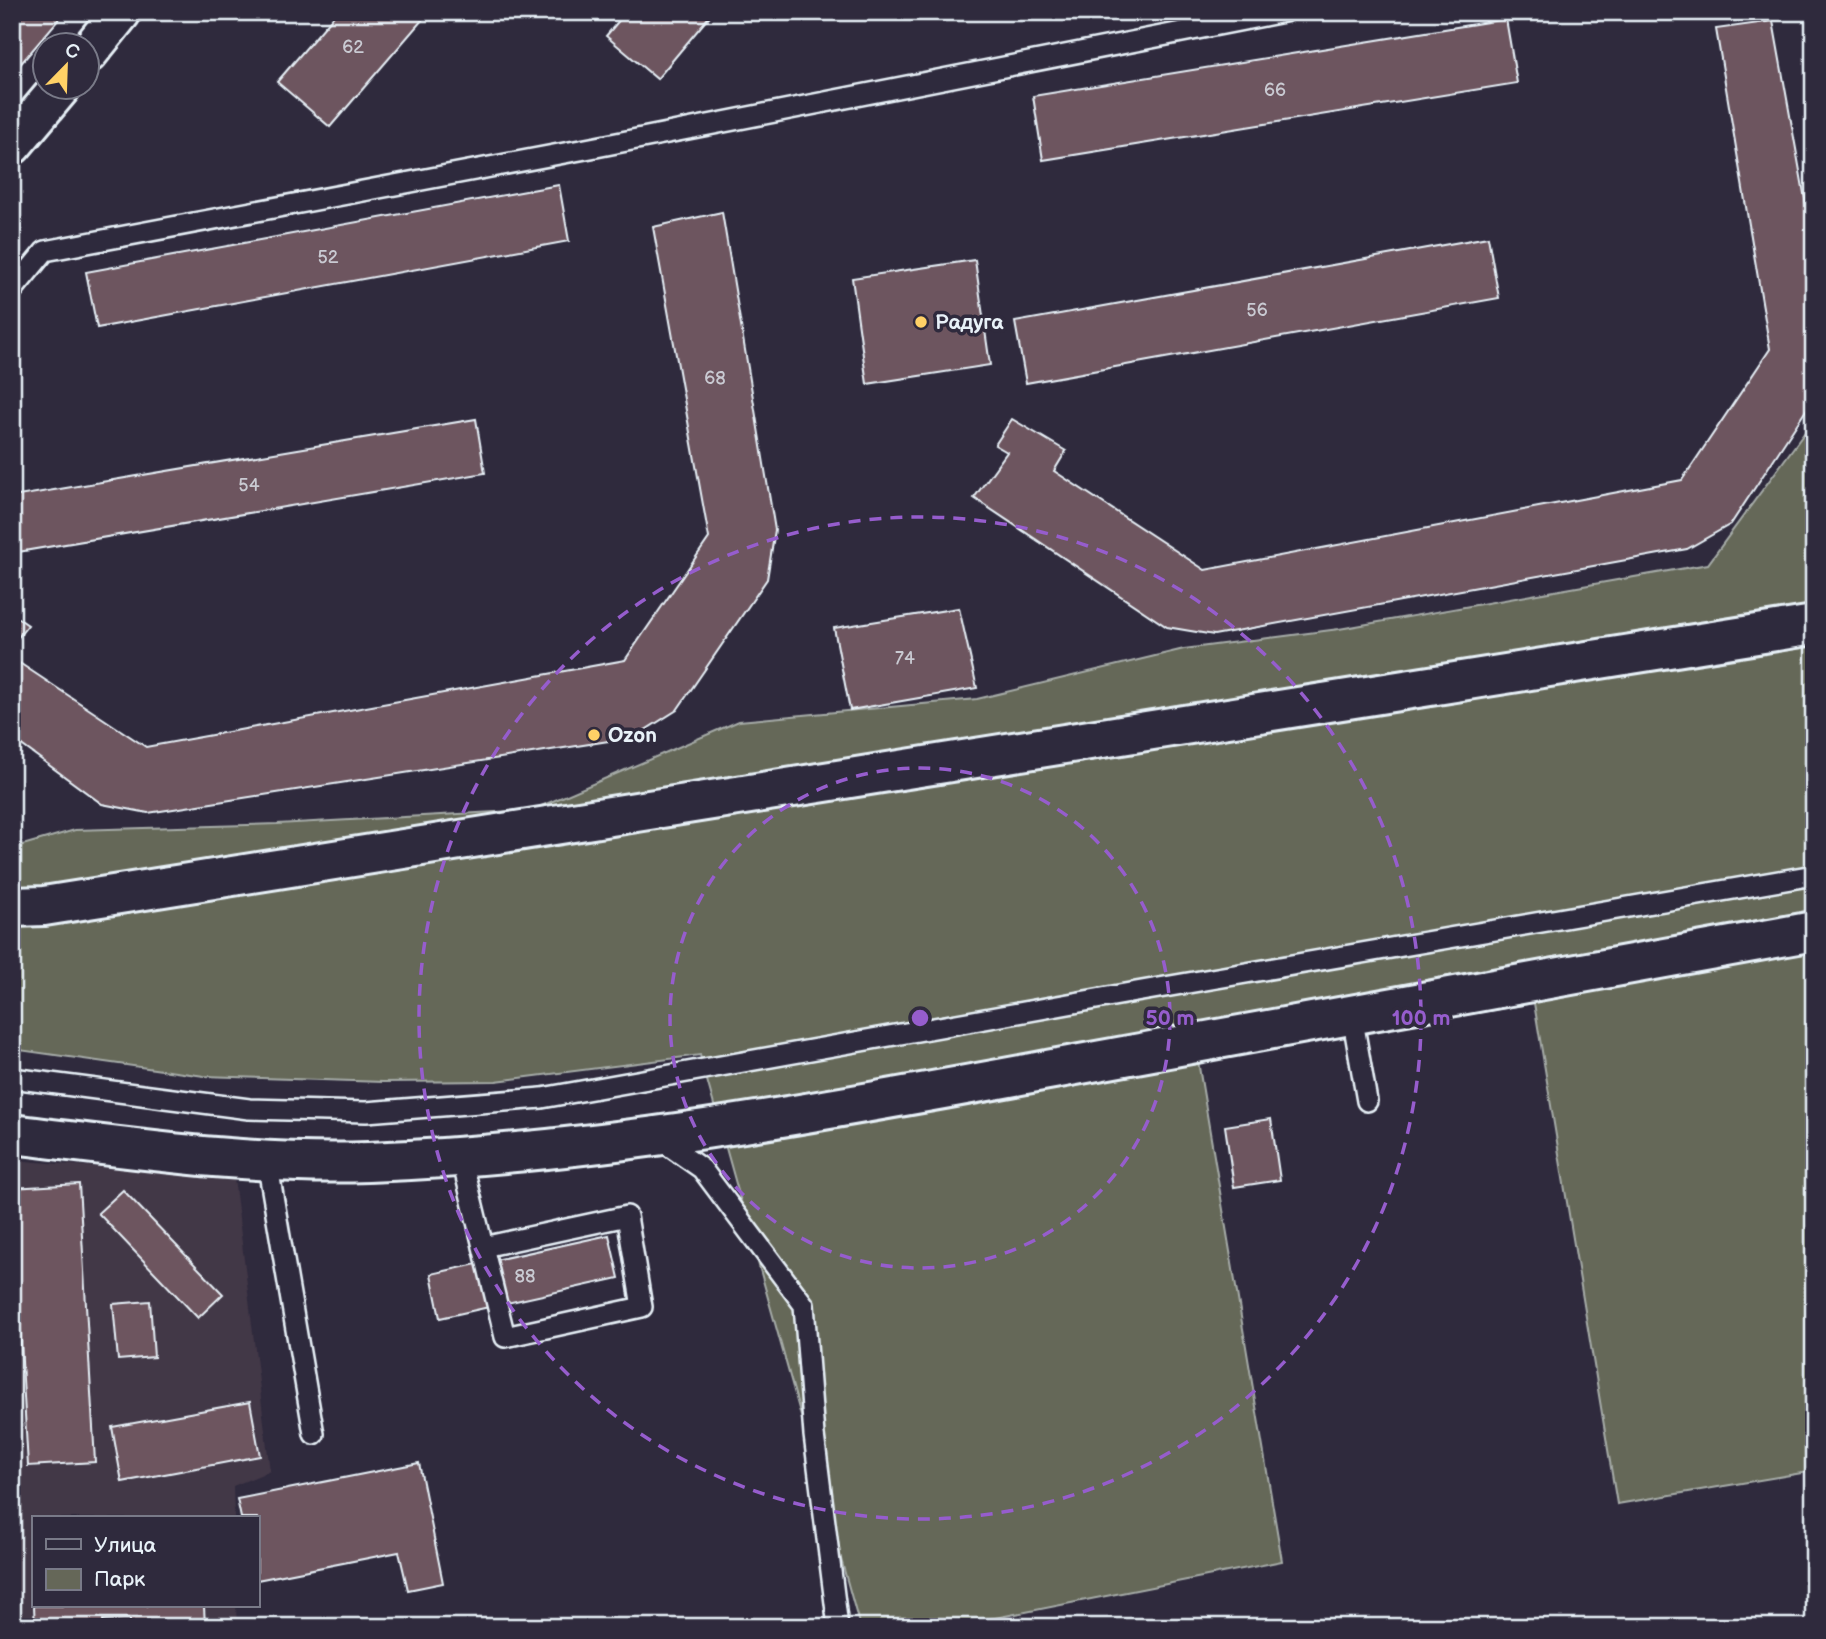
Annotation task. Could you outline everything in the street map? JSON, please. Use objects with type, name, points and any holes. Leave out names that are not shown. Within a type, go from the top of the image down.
[{"type":"street","points":[[102,36],[121,12]]},
{"type":"street","points":[[12,145],[48,102]]},
{"type":"street","points":[[12,907],[44,906],[1814,625]]},
{"type":"street","points":[[12,1135],[247,1161],[366,1162],[547,1150],[713,1130],[906,1097],[1814,931]]},
{"type":"lane","points":[[12,291],[45,251],[1284,12]]},
{"type":"lane","points":[[12,1078],[249,1109],[366,1112],[542,1098],[1130,993],[1814,876]]},
{"type":"lane","points":[[1352,1015],[1367,1101]]},
{"type":"lane","points":[[655,1136],[702,1169],[804,1305],[814,1435],[838,1627]]},
{"type":"lane","points":[[461,1156],[483,1247],[505,1337],[642,1307],[627,1216],[483,1247]]},
{"type":"lane","points":[[267,1161],[314,1434]]},
{"type":"shaded area","points":[[12,1160],[234,1178],[270,1471],[233,1486],[234,1516],[32,1516],[32,1608],[236,1608],[237,1627],[12,1627]]},
{"type":"green space","points":[[1814,427],[1814,1471],[1617,1504],[1534,1003],[1198,1061],[1282,1561],[950,1627],[860,1627],[700,1055],[496,1081],[383,1082],[204,1076],[12,1049],[12,848],[75,830],[277,824],[532,810],[739,721],[977,699],[1184,649],[1339,629],[1708,564],[1805,432]]},
{"type":"building","points":[[12,12],[65,12],[48,32],[32,32],[32,51],[12,74]]},
{"type":"building","points":[[337,12],[429,12],[330,127],[277,82]]},
{"type":"building","points":[[626,12],[713,12],[657,79],[606,36]]},
{"type":"building","points":[[1506,19],[1517,83],[1043,160],[1033,96]]},
{"type":"building","points":[[1773,21],[1814,249],[1814,398],[1731,524],[1687,549],[1214,635],[1167,627],[974,498],[1007,452],[995,445],[1012,419],[1066,451],[1054,471],[1205,570],[1682,480],[1770,349],[1716,29]]},
{"type":"building","points":[[559,185],[569,241],[97,328],[86,272]]},
{"type":"building","points":[[722,212],[775,530],[767,579],[677,710],[634,737],[148,813],[102,804],[12,738],[12,658],[146,747],[625,660],[709,538],[653,227]]},
{"type":"building","points":[[1488,237],[1499,298],[1026,383],[1015,322]]},
{"type":"building","name":"Радуга","points":[[975,260],[990,365],[867,384],[852,278]]},
{"type":"building","points":[[476,419],[485,473],[12,553],[12,497]]},
{"type":"building","points":[[959,608],[977,688],[850,710],[834,628]]},
{"type":"building","points":[[12,614],[28,625],[12,645]]},
{"type":"building","points":[[1271,1119],[1280,1180],[1234,1187],[1225,1126]]},
{"type":"building","points":[[79,1184],[95,1462],[28,1466],[12,1188]]},
{"type":"building","points":[[123,1190],[223,1294],[198,1318],[98,1213]]},
{"type":"building","points":[[609,1235],[619,1278],[440,1318],[431,1274]]},
{"type":"building","points":[[150,1301],[154,1357],[118,1360],[113,1304]]},
{"type":"building","points":[[250,1402],[260,1456],[122,1482],[112,1427]]},
{"type":"building","points":[[419,1463],[443,1583],[408,1590],[399,1552],[259,1580],[259,1516],[241,1516],[237,1499]]},
{"type":"building","points":[[34,1608],[204,1608],[205,1627],[130,1627],[130,1619],[103,1620],[104,1627],[35,1627]]},
{"type":"place","name":"Радуга","points":[[921,322]]},
{"type":"place","name":"Ozon","points":[[594,735]]}]
